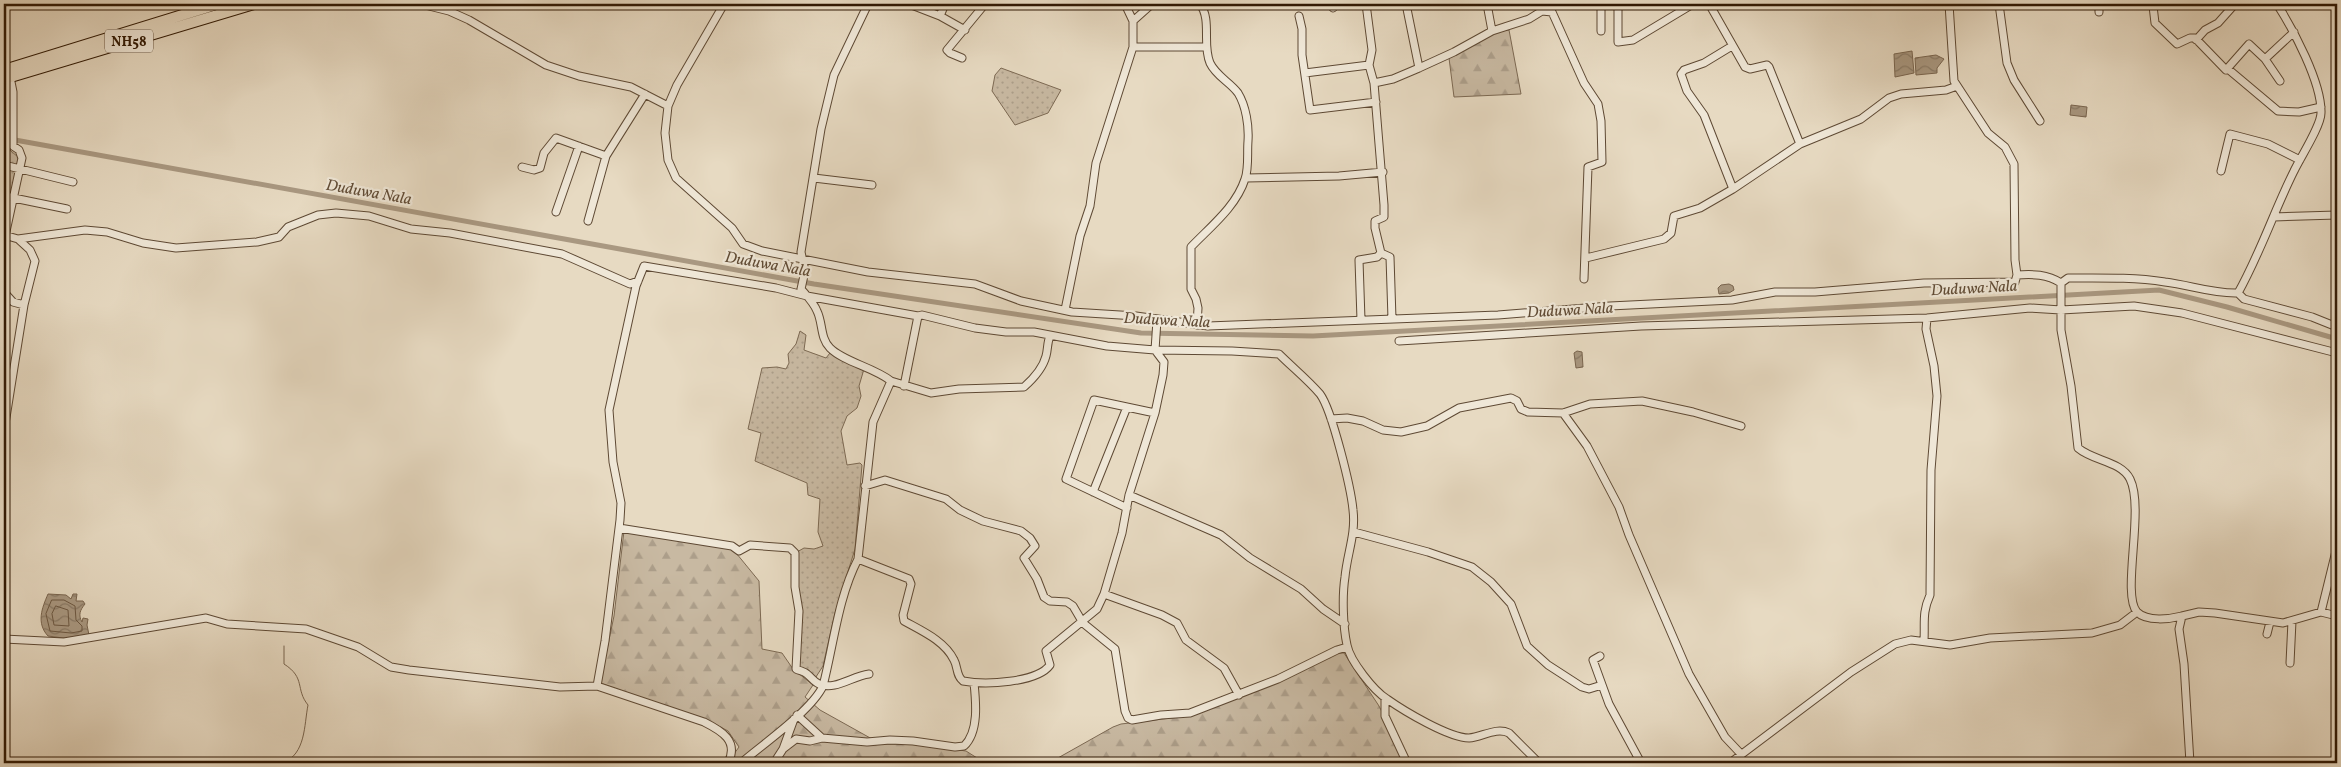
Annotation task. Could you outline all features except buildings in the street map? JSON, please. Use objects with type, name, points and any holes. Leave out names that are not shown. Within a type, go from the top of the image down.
[{"type":"highway","name":"NH58","points":[[6,75],[218,4]]},
{"type":"highway","name":"NH58","points":[[6,75],[254,4]]},
{"type":"street","points":[[421,4],[449,11],[469,20],[546,65],[580,76],[631,87],[668,106]]},
{"type":"street","points":[[724,4],[677,85],[668,106],[665,133],[667,154],[676,178],[732,228],[743,244],[762,251],[868,272],[975,284],[1021,301],[1065,310],[1096,315],[1136,316],[1197,325],[1392,319],[1732,300],[1775,292],[1815,292],[1924,283],[2015,282],[2017,275],[2015,260],[2014,164],[2005,147],[1988,133],[1956,86],[1954,81],[1949,4]]},
{"type":"street","points":[[868,4],[834,75],[821,129],[801,259],[805,271],[801,289],[817,312],[823,336],[828,346],[834,352],[876,371],[891,381],[930,393],[959,389],[1024,386],[1038,371],[1044,361],[1050,336]]},
{"type":"street","points":[[909,4],[940,16],[965,30]]},
{"type":"street","points":[[940,16],[945,4]]},
{"type":"street","points":[[962,58],[950,54],[948,50],[984,4]]},
{"type":"street","points":[[1065,310],[1080,236],[1090,206],[1096,163],[1133,47],[1132,21],[1125,4]]},
{"type":"street","points":[[1132,21],[1152,4]]},
{"type":"street","points":[[1197,325],[1198,308],[1191,290],[1191,247],[1229,208],[1246,178],[1248,134],[1244,110],[1238,93],[1214,71],[1206,47],[1205,11],[1200,4]]},
{"type":"street","points":[[1366,4],[1372,50],[1369,65],[1374,83],[1383,172],[1384,217],[1375,222],[1381,253]]},
{"type":"street","points":[[1406,4],[1419,68]]},
{"type":"street","points":[[1487,4],[1492,31]]},
{"type":"street","points":[[1601,4],[1601,31]]},
{"type":"street","points":[[1618,4],[1618,42],[1633,40],[1693,4]]},
{"type":"street","points":[[1711,4],[1745,67],[1750,69],[1766,65],[1770,67],[1800,144]]},
{"type":"street","points":[[1999,4],[2007,63],[2014,80],[2040,121]]},
{"type":"street","points":[[2196,40],[2204,30],[2218,23],[2235,4]]},
{"type":"street","points":[[2238,294],[2322,116],[2321,98],[2294,32],[2277,4]]},
{"type":"street","points":[[2153,6],[2155,23],[2177,44],[2190,38],[2196,40],[2226,70],[2228,69],[2278,111],[2299,112],[2321,108]]},
{"type":"street","points":[[1374,83],[1419,68],[1454,52],[1492,31],[1529,20],[1542,7],[1552,12],[1561,35],[1600,113],[1602,162],[1588,167],[1584,279]]},
{"type":"street","points":[[1299,16],[1302,29],[1302,55],[1310,110],[1376,102]]},
{"type":"street","points":[[2265,59],[2294,32]]},
{"type":"street","points":[[2228,69],[2249,44],[2265,59],[2280,81]]},
{"type":"street","points":[[1732,46],[1704,63],[1684,70],[1681,74],[1687,91],[1704,115],[1733,189]]},
{"type":"street","points":[[1133,47],[1206,47]]},
{"type":"street","points":[[1305,73],[1369,65]]},
{"type":"street","points":[[6,75],[13,92],[13,146],[21,154],[14,199],[4,236],[18,239],[85,230],[120,235],[143,244],[176,248],[257,242],[279,237],[288,227],[318,215],[336,213],[368,216],[411,229],[440,232],[562,254],[630,284],[638,281]]},
{"type":"street","points":[[1586,258],[1664,239],[1671,233],[1674,216],[1700,208],[1733,189],[1800,144],[1860,118],[1889,98],[1918,91],[1946,90],[1956,86]]},
{"type":"street","points":[[588,221],[606,156],[645,94]]},
{"type":"street","points":[[2221,171],[2230,134],[2268,144],[2300,160]]},
{"type":"street","points":[[522,167],[534,170],[540,168],[544,153],[556,138],[606,156]]},
{"type":"street","points":[[556,212],[580,146]]},
{"type":"street","points":[[4,166],[73,182]]},
{"type":"street","points":[[1246,178],[1340,176],[1383,172]]},
{"type":"street","points":[[814,178],[872,185]]},
{"type":"street","points":[[4,196],[67,209]]},
{"type":"street","points":[[2274,217],[2337,215]]},
{"type":"street","points":[[4,430],[24,305],[35,261],[30,250],[18,239]]},
{"type":"street","points":[[1381,253],[1390,257],[1392,319]]},
{"type":"street","points":[[1361,320],[1359,260],[1377,257],[1381,253]]},
{"type":"street","points":[[596,686],[606,641],[621,503],[613,462],[609,410],[638,281],[644,266],[776,288],[807,296],[918,316],[922,314],[934,316],[947,321],[1006,332],[1034,332],[1080,342],[1279,354],[1320,395],[1331,419],[1348,480],[1353,510],[1354,532],[1344,578],[1345,624],[1347,647],[1361,672],[1385,698],[1452,736],[1469,738],[1503,730],[1516,739],[1539,763]]},
{"type":"street","points":[[2017,275],[2034,274],[2052,277],[2061,282]]},
{"type":"street","points":[[2061,282],[2068,278],[2133,278],[2175,283],[2221,294],[2238,294],[2244,299],[2312,317],[2337,327]]},
{"type":"street","points":[[2061,282],[2061,330],[2071,386],[2078,448],[2085,454],[2124,470],[2132,485],[2135,524],[2132,591],[2137,612],[2148,618],[2182,616],[2199,612],[2270,622],[2292,621],[2321,612],[2337,616]]},
{"type":"street","points":[[4,292],[13,302],[24,305]]},
{"type":"street","points":[[1398,341],[1641,326],[1927,318],[2030,308],[2102,306],[2149,307],[2243,328],[2281,340],[2337,353]]},
{"type":"street","points":[[904,386],[918,316]]},
{"type":"street","points":[[1924,642],[1926,621],[1924,607],[1930,595],[1931,470],[1937,396],[1934,366],[1926,329],[1927,318]]},
{"type":"street","points":[[858,559],[910,579],[911,584],[903,615],[904,622],[941,643],[954,659],[960,678],[974,683],[995,682],[1043,673],[1050,665],[1046,651],[1097,610],[1104,594],[1122,533],[1130,495],[1155,413],[1163,376],[1164,362],[1155,346],[1157,320]]},
{"type":"street","points":[[741,763],[796,717],[820,692],[842,598],[849,576],[858,559],[873,422],[891,381]]},
{"type":"street","points":[[1331,419],[1347,418],[1363,421],[1383,430],[1401,432],[1427,426],[1459,408],[1511,398],[1528,412],[1562,413],[1590,404],[1642,401],[1703,414],[1741,426]]},
{"type":"street","points":[[1127,508],[1066,479],[1094,400],[1155,413]]},
{"type":"street","points":[[1093,492],[1127,407]]},
{"type":"street","points":[[1562,413],[1587,446],[1619,507],[1628,535],[1689,674],[1725,737],[1741,754]]},
{"type":"street","points":[[865,486],[885,480],[897,483],[946,499],[960,510],[983,521],[1026,534],[1035,546],[1024,558],[1037,579],[1044,597],[1050,601],[1067,602],[1073,606],[1083,623],[1115,649],[1128,718],[1132,720],[1190,713],[1238,695],[1347,647]]},
{"type":"street","points":[[1130,495],[1221,534],[1250,558],[1301,589],[1323,609],[1345,624]]},
{"type":"street","points":[[619,528],[732,546],[739,551],[750,545],[790,548],[795,552],[795,587],[799,611],[796,667],[822,686],[836,686],[856,676],[869,674]]},
{"type":"street","points":[[1354,532],[1428,552],[1472,567],[1491,582],[1511,604],[1527,646],[1536,655],[1582,687],[1589,689],[1602,685]]},
{"type":"street","points":[[2321,612],[2337,547]]},
{"type":"street","points":[[1104,594],[1162,615],[1177,623],[1186,640],[1224,668],[1238,695]]},
{"type":"street","points":[[1730,763],[1850,672],[1895,644],[1912,640],[1950,645],[1990,638],[2092,633],[2120,625],[2137,612]]},
{"type":"street","points":[[2182,616],[2179,629],[2184,664],[2190,763]]},
{"type":"street","points":[[4,638],[64,642],[206,618],[227,624],[306,629],[358,647],[391,667],[560,687],[596,686],[704,722],[720,730],[731,743],[733,751],[728,763]]},
{"type":"street","points":[[2290,663],[2292,621]]},
{"type":"street","points":[[2267,634],[2270,622]]},
{"type":"street","points":[[1600,656],[1593,660],[1602,685],[1626,739],[1641,763]]},
{"type":"street","points":[[783,749],[796,739],[810,740],[822,738],[867,742],[913,741],[955,747],[964,746],[970,736],[975,720],[974,683]]},
{"type":"street","points":[[1385,698],[1385,716],[1407,763]]},
{"type":"street","points":[[796,717],[822,738]]},
{"type":"street","points":[[774,763],[783,749],[796,717]]},
{"type":"green space","points":[[1496,30],[1509,30],[1521,94],[1454,97],[1449,58]]},
{"type":"green space","points":[[1001,68],[1061,90],[1048,113],[1015,125],[992,91],[995,75]]},
{"type":"green space","points":[[4,145],[18,157],[18,166],[4,164]]},
{"type":"green space","points":[[4,168],[17,171],[11,197],[4,195]]},
{"type":"green space","points":[[800,331],[806,335],[804,350],[826,358],[830,353],[864,369],[859,386],[861,396],[857,408],[847,416],[841,431],[847,465],[860,463],[862,465],[855,549],[835,613],[823,666],[814,680],[798,668],[797,552],[804,548],[814,549],[823,546],[818,532],[820,499],[808,495],[807,483],[755,461],[761,433],[748,429],[762,368],[777,367],[786,369],[789,363],[788,354],[796,344]]},
{"type":"green space","points":[[624,531],[732,548],[759,581],[762,649],[782,653],[793,669],[813,685],[805,697],[820,710],[881,744],[916,744],[966,751],[985,763],[733,763],[731,758],[739,747],[728,731],[711,722],[600,683],[614,616]]},
{"type":"green space","points":[[1336,653],[1344,653],[1379,706],[1408,763],[1049,763],[1113,727],[1121,724],[1188,716],[1218,706]]},
{"type":"water","points":[[1912,51],[1914,73],[1895,77],[1894,54]]},
{"type":"water","points":[[1936,55],[1944,59],[1937,68],[1937,73],[1916,75],[1915,58]]},
{"type":"water","points":[[2071,105],[2087,107],[2086,117],[2070,115]]},
{"type":"water","points":[[1729,284],[1733,286],[1734,290],[1729,293],[1719,294],[1718,288],[1721,285]]},
{"type":"water","points":[[1577,351],[1582,352],[1583,367],[1576,368],[1574,353]]},
{"type":"water","points":[[48,594],[66,595],[71,599],[73,594],[77,594],[76,601],[83,601],[85,604],[81,610],[80,617],[82,622],[83,618],[88,619],[89,635],[71,639],[48,636],[42,626],[41,615]]},
{"type":"waterway","name":"Duduwa Nala","points":[[4,138],[814,284],[1141,333],[1313,336],[2159,290],[2227,307],[2337,339]]},
{"type":"waterway","points":[[283,763],[291,759],[300,746],[308,705],[302,694],[298,679],[291,669],[284,664],[284,646]]}]
